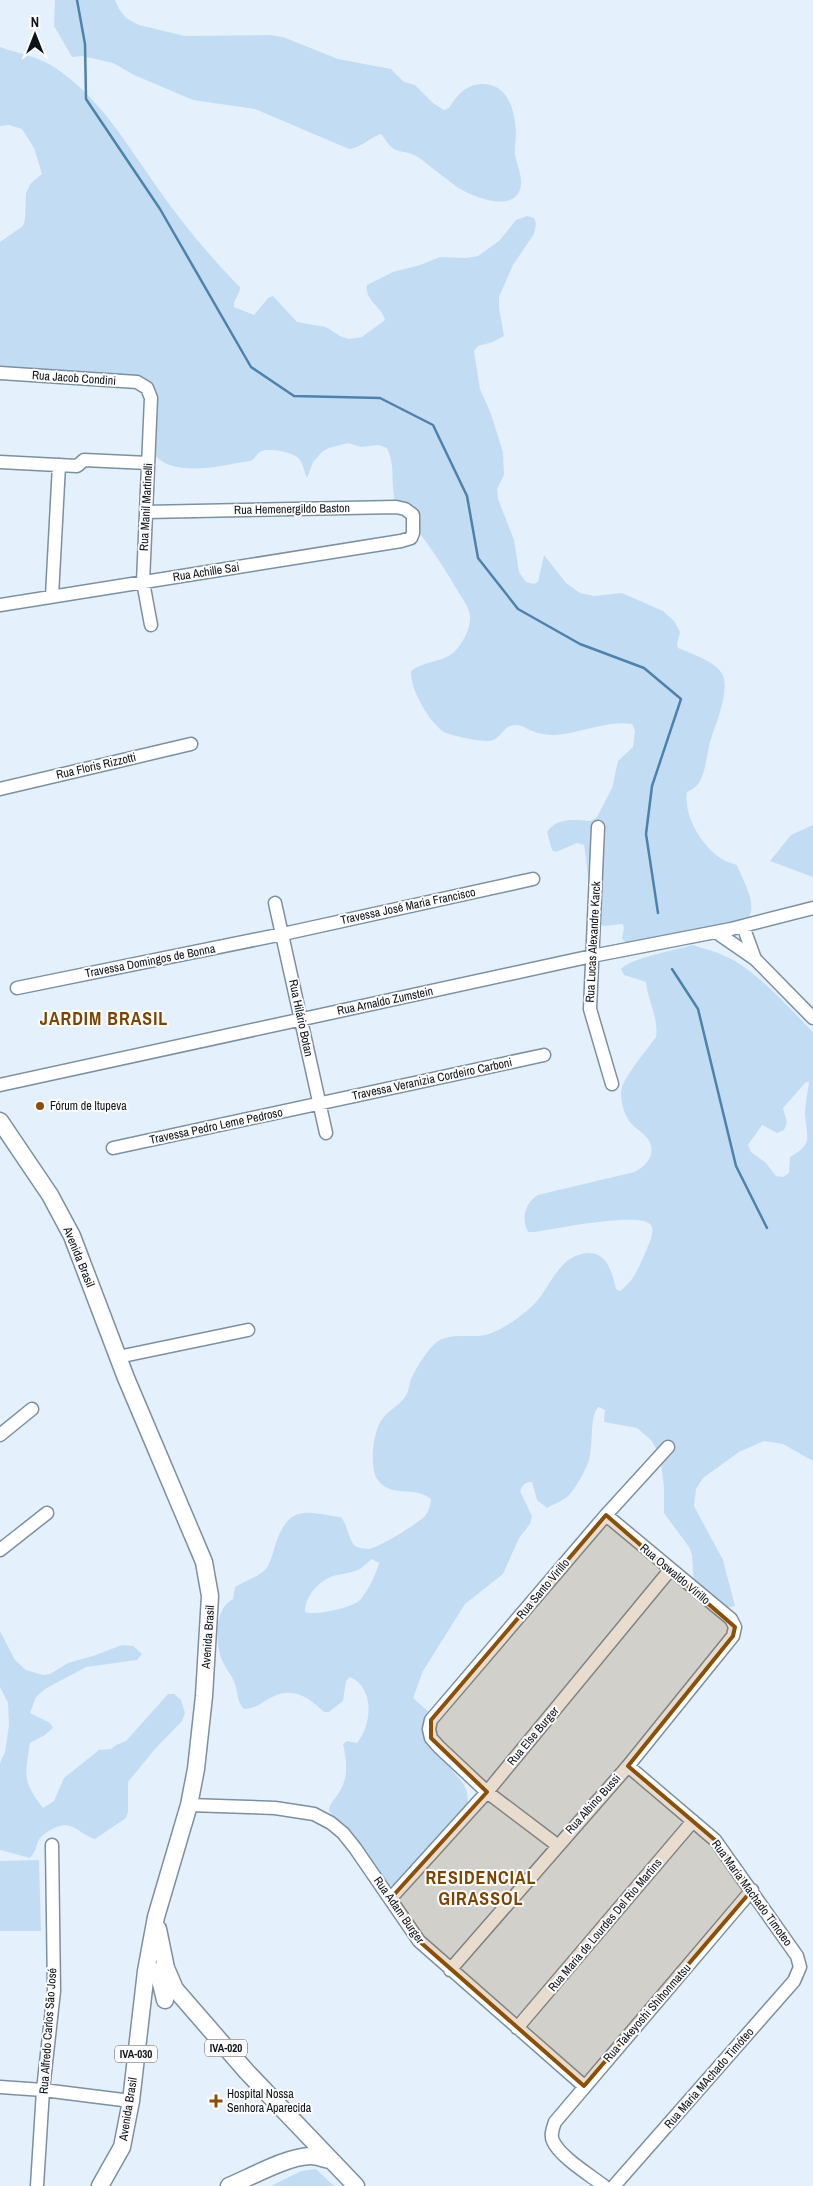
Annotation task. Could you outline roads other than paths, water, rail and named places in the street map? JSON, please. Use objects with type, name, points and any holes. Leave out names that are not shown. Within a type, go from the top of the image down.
[{"type":"main road","name":"Avenida Brasil","points":[[1,1127],[50,1195],[72,1236],[118,1357],[204,1562],[210,1596],[204,1696],[196,1769],[189,1805],[156,1917],[146,1971],[141,2021],[122,2147],[100,2186]]},
{"type":"main road","points":[[156,1917],[154,1943],[156,1963],[166,2000]]},
{"type":"main road","name":"IVA-020","points":[[156,1917],[166,1968],[175,1989],[247,2072],[356,2186]]},
{"type":"main road","points":[[141,2021],[148,2009],[166,2000],[185,2002]]},
{"type":"main road","points":[[282,2163],[302,2148],[304,2132]]},
{"type":"main road","points":[[229,2186],[282,2163],[312,2156],[330,2160]]},
{"type":"street","name":"Rua Jacob Condini","points":[[0,373],[137,382],[147,388]]},
{"type":"street","name":"Rua Manil Martinelli","points":[[147,388],[151,398],[142,582],[151,625]]},
{"type":"street","points":[[0,462],[77,466],[84,460],[148,463]]},
{"type":"street","points":[[52,596],[59,465]]},
{"type":"street","name":"Rua Hemenergildo Baston","points":[[146,512],[396,507],[406,509],[413,515],[413,533],[411,538]]},
{"type":"street","name":"Rua Achille Sai","points":[[0,605],[411,538]]},
{"type":"street","name":"Rua Floris Rizzotti","points":[[0,789],[191,744]]},
{"type":"street","name":"Rua Lucas Alexandre Karck","points":[[598,827],[590,1009],[612,1084]]},
{"type":"street","name":"Travessa José Maria Francisco","points":[[282,934],[533,879]]},
{"type":"street","name":"Rua Hilário Botan","points":[[275,903],[326,1133]]},
{"type":"street","name":"Rua Arnaldo Zumstein","points":[[0,1085],[592,956],[716,932],[813,908]]},
{"type":"street","points":[[743,926],[755,959]]},
{"type":"street","points":[[716,932],[755,959],[813,1018]]},
{"type":"street","name":"Travessa Domingos de Bonna","points":[[17,988],[282,934]]},
{"type":"street","name":"Travessa Veranizia Cordeiro Carboni","points":[[319,1103],[544,1055]]},
{"type":"street","name":"Travessa Pedro Leme Pedroso","points":[[114,1148],[319,1103]]},
{"type":"street","points":[[118,1357],[248,1330]]},
{"type":"street","points":[[0,1435],[32,1409]]},
{"type":"street","name":"Rua Santo Virillo","points":[[487,1792],[431,1738],[429,1729],[431,1720],[606,1516],[668,1447]]},
{"type":"street","points":[[0,1550],[47,1512]]},
{"type":"street","name":"Rua Oswaldo Virillo","points":[[606,1516],[731,1620],[735,1626],[733,1636]]},
{"type":"street","name":"Rua Else Burger","points":[[391,1898],[487,1792],[670,1570]]},
{"type":"street","name":"Rua Albino Bussi","points":[[450,1970],[628,1766],[733,1636]]},
{"type":"street","name":"Rua Maria Machado Timoteo","points":[[628,1766],[715,1840],[797,1956],[800,1967]]},
{"type":"street","points":[[487,1792],[557,1846]]},
{"type":"street","name":"Rua Adam Burger","points":[[189,1805],[275,1808],[314,1814],[331,1823],[343,1833],[391,1898],[419,1941],[584,2086]]},
{"type":"street","name":"Rua Maria de Lourdes Del Rio Martins","points":[[517,2028],[693,1821]]},
{"type":"street","name":"Rua Alfredo Carlos São José","points":[[37,2186],[43,2090],[54,1991],[52,1845]]},
{"type":"street","name":"Rua Takeyoshi Shihonmatsu","points":[[604,2186],[560,2151],[552,2140],[555,2122],[752,1890]]},
{"type":"street","name":"Rua Maria MAchado Timóteo","points":[[614,2186],[794,1981],[800,1967]]},
{"type":"street","points":[[0,2087],[43,2090],[130,2101]]},
{"type":"waterway","points":[[77,0],[85,44],[86,99],[160,209],[251,367],[294,396],[380,398],[433,425],[467,496],[478,558],[518,609],[580,644],[644,668],[681,699],[652,786],[646,834],[658,913]]},
{"type":"waterway","points":[[672,969],[698,1009],[736,1166],[767,1228]]},
{"type":"place","name":"Fórum de Itupeva","points":[[40,1106]]},
{"type":"place","name":"Hospital Nossa Senhora Aparecida","points":[[216,2101]]},
{"type":"district","name":"JARDIM BRASIL","points":[[104,1019]]},
{"type":"district","name":"RESIDENCIAL GIRASSOL","points":[[481,1888]]}]
